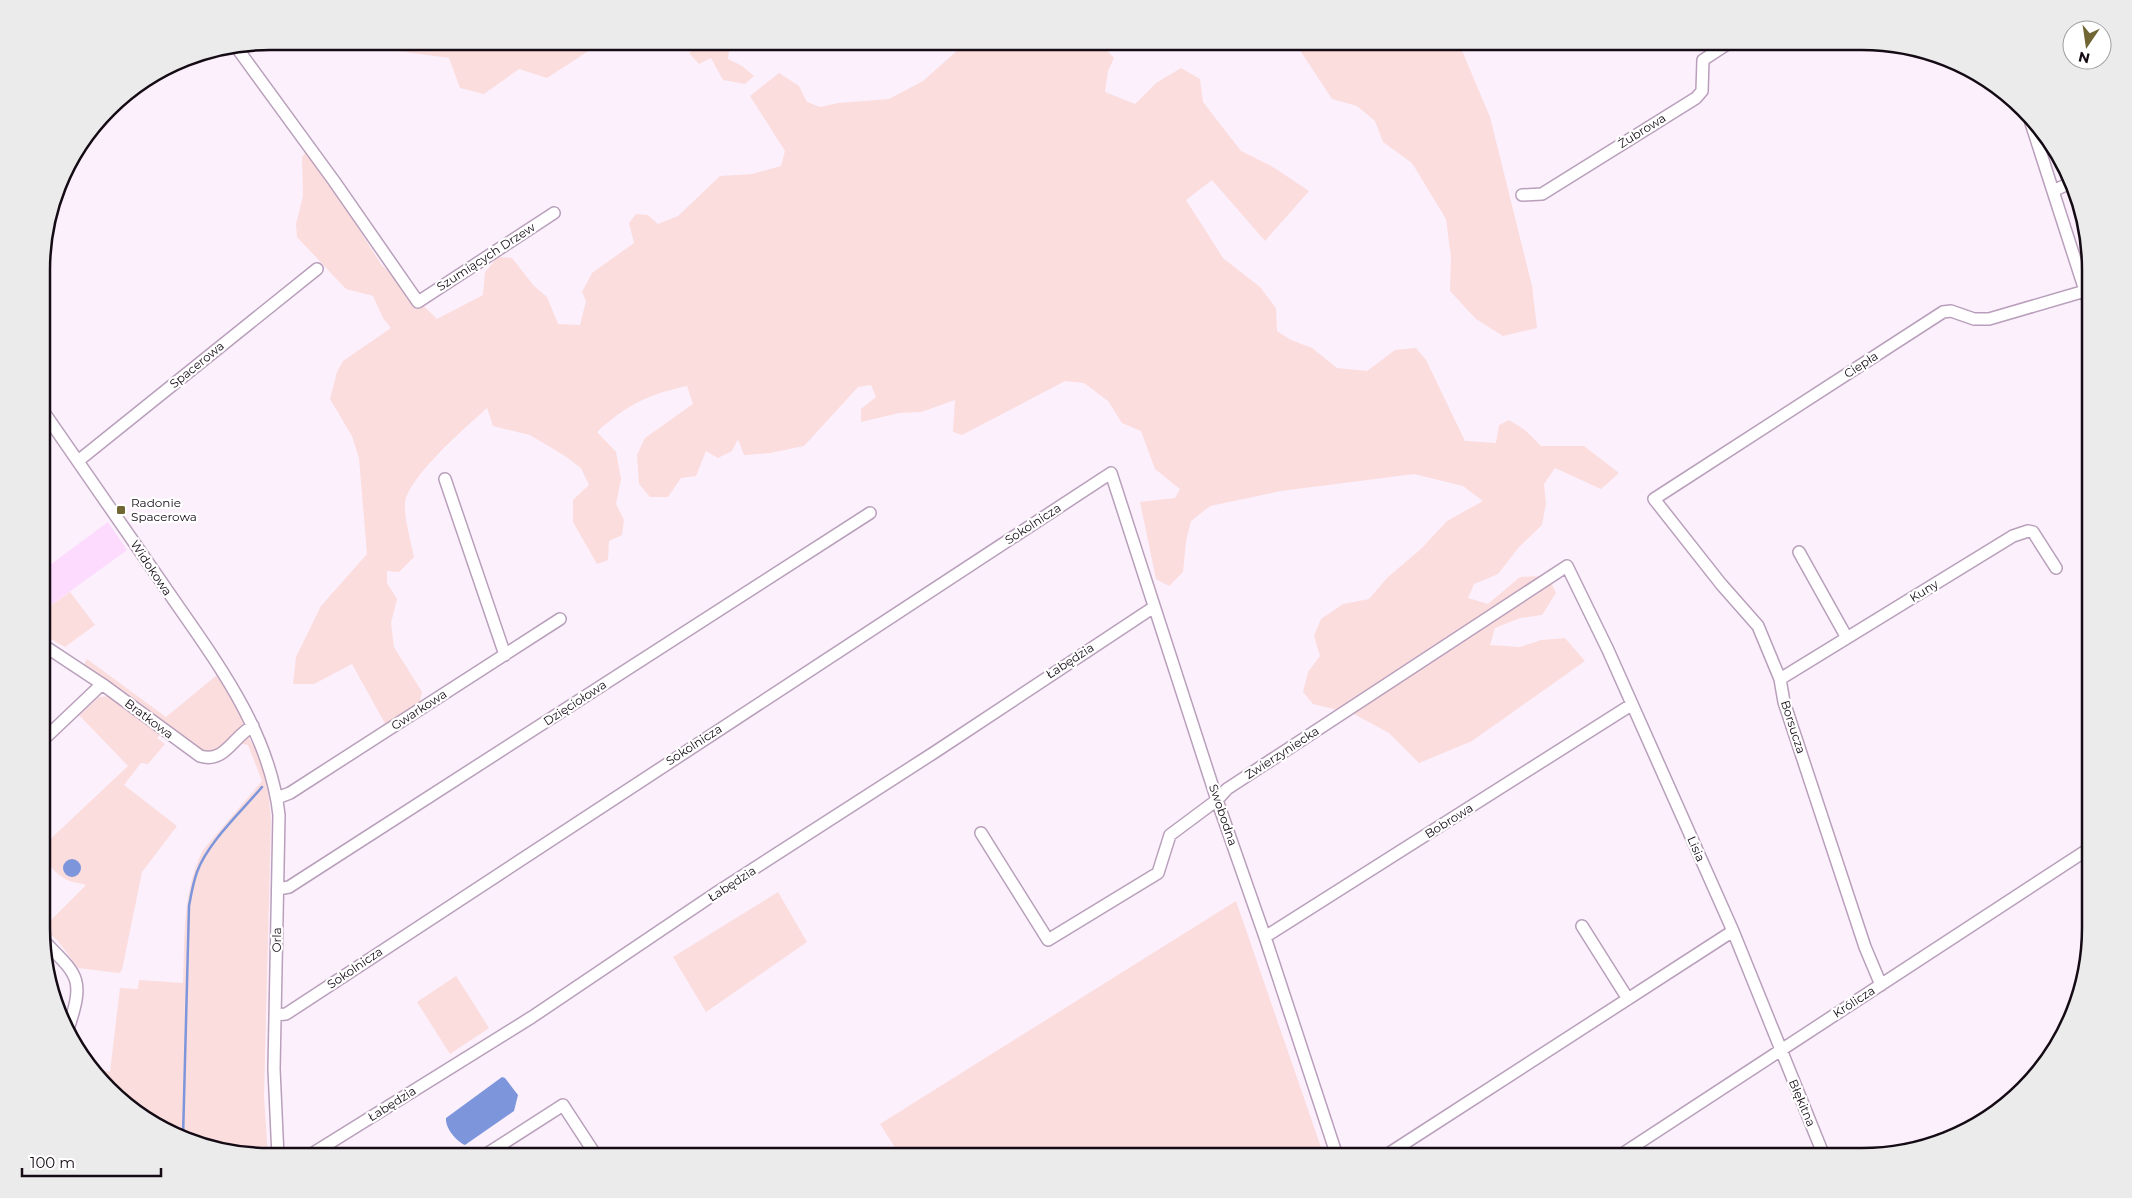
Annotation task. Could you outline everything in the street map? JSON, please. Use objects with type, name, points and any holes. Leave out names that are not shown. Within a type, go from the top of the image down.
[{"type":"street","name":"Żubrowa","points":[[1522,195],[1542,194],[1696,98],[1702,91],[1703,60],[1718,50]]},
{"type":"street","name":"Szumiących Drzew","points":[[240,52],[418,302],[554,213]]},
{"type":"street","points":[[2034,132],[2082,282]]},
{"type":"street","points":[[2053,191],[2065,185]]},
{"type":"street","name":"Spacerowa","points":[[78,461],[316,269]]},
{"type":"street","name":"Ciepła","points":[[1654,499],[1944,312],[1950,310],[1974,319],[1989,319],[2082,292]]},
{"type":"street","name":"Widokowa","points":[[50,421],[203,644],[253,727]]},
{"type":"street","name":"Swobodna","points":[[1112,473],[1217,800],[1265,937],[1334,1148]]},
{"type":"street","name":"Sokolnicza","points":[[275,1015],[286,1014],[1112,473]]},
{"type":"street","points":[[445,479],[505,655]]},
{"type":"street","name":"Borsucza","points":[[1654,499],[1721,584],[1758,626],[1780,679],[1784,702],[1848,897],[1865,947],[1881,985]]},
{"type":"street","name":"Dzięciołowa","points":[[278,889],[288,887],[297,882],[870,513]]},
{"type":"street","name":"Kuny","points":[[1780,679],[2013,536],[2028,531],[2037,536],[2056,568]]},
{"type":"street","points":[[1799,552],[1847,638]]},
{"type":"street","name":"Zwierzyniecka","points":[[981,834],[1048,940],[1158,873],[1170,834],[1217,800],[1227,789],[1567,566],[1608,650]]},
{"type":"street","name":"Łabędzia","points":[[322,1148],[532,1018],[716,893],[935,752],[1154,607]]},
{"type":"street","name":"Gwarkowa","points":[[277,798],[290,793],[560,620]]},
{"type":"street","name":"Bratkowa","points":[[50,650],[102,684],[200,756],[209,759],[225,752],[243,731],[253,727]]},
{"type":"street","name":"Lisia","points":[[1608,650],[1733,931],[1781,1050]]},
{"type":"street","points":[[50,733],[102,684]]},
{"type":"street","name":"Bobrowa","points":[[1265,937],[1631,704]]},
{"type":"street","name":"Orla","points":[[253,727],[267,762],[277,798],[279,832],[274,1096],[277,1148]]},
{"type":"street","name":"Królicza","points":[[1631,1148],[2082,853]]},
{"type":"street","points":[[1582,926],[1628,999]]},
{"type":"street","points":[[1397,1148],[1733,931]]},
{"type":"street","points":[[51,948],[72,970],[77,982],[78,996],[71,1021]]},
{"type":"street","name":"Błękitna","points":[[1781,1050],[1821,1148]]},
{"type":"street","points":[[496,1148],[563,1105],[591,1148]]},
{"type":"shaded area","points":[[390,50],[590,50],[547,78],[519,69],[484,94],[460,88],[449,58]]},
{"type":"shaded area","points":[[693,50],[729,50],[728,59],[742,66],[754,76],[745,84],[723,80],[711,58],[699,64],[689,53]]},
{"type":"shaded area","points":[[958,50],[1107,50],[1114,58],[1108,71],[1105,92],[1135,104],[1156,83],[1181,68],[1200,79],[1203,102],[1241,151],[1273,167],[1309,191],[1265,241],[1212,180],[1186,200],[1223,258],[1260,287],[1276,308],[1277,331],[1291,340],[1312,348],[1337,368],[1367,371],[1395,350],[1416,348],[1426,360],[1465,441],[1496,443],[1499,425],[1509,420],[1525,430],[1541,446],[1584,446],[1619,473],[1601,489],[1555,468],[1544,484],[1546,503],[1542,525],[1519,547],[1498,574],[1474,584],[1468,598],[1488,604],[1520,577],[1548,576],[1556,593],[1542,615],[1520,618],[1495,628],[1490,645],[1520,647],[1541,640],[1565,638],[1585,661],[1472,741],[1419,763],[1389,733],[1354,714],[1313,704],[1303,692],[1308,672],[1320,656],[1314,636],[1321,619],[1343,604],[1369,599],[1387,578],[1422,548],[1447,521],[1483,501],[1463,486],[1414,474],[1281,491],[1210,506],[1191,521],[1186,541],[1183,572],[1169,586],[1156,579],[1140,502],[1175,498],[1180,489],[1155,469],[1141,431],[1122,423],[1108,401],[1084,383],[1065,381],[962,435],[953,432],[955,400],[921,412],[899,413],[861,422],[861,409],[876,397],[871,385],[858,387],[804,446],[770,453],[744,455],[738,439],[732,451],[718,458],[706,451],[696,476],[681,478],[668,497],[650,497],[639,484],[637,455],[645,438],[693,404],[687,386],[649,397],[639,402],[618,415],[597,432],[616,452],[621,479],[616,504],[624,520],[622,535],[609,541],[608,560],[597,564],[573,522],[573,500],[589,485],[581,468],[530,435],[493,426],[487,408],[427,466],[416,480],[405,503],[414,557],[399,572],[387,571],[387,583],[397,599],[391,623],[394,647],[422,692],[418,709],[387,727],[352,664],[314,684],[293,684],[296,657],[321,606],[367,554],[359,458],[352,436],[330,399],[337,372],[343,361],[391,328],[383,318],[373,296],[346,289],[297,237],[296,224],[303,196],[302,157],[308,149],[381,264],[437,319],[483,295],[485,272],[498,257],[512,258],[534,286],[547,297],[558,324],[580,325],[586,301],[582,292],[592,273],[634,243],[629,223],[636,214],[648,215],[658,224],[678,216],[720,176],[752,174],[781,166],[785,151],[750,96],[779,73],[799,86],[807,102],[820,107],[839,103],[889,99],[923,81]]},
{"type":"shaded area","points":[[1300,50],[1462,50],[1490,117],[1532,286],[1537,328],[1503,336],[1476,319],[1450,291],[1451,257],[1446,219],[1412,163],[1383,142],[1375,121],[1357,106],[1332,99]]},
{"type":"shaded area","points":[[108,522],[127,550],[50,606],[50,565]]},
{"type":"shaded area","points":[[70,592],[95,625],[65,647],[50,639],[50,606]]},
{"type":"shaded area","points":[[87,659],[166,717],[217,675],[245,720],[244,724],[219,750],[206,755],[83,666]]},
{"type":"shaded area","points":[[110,696],[161,734],[157,738],[165,744],[148,764],[141,763],[124,785],[177,826],[142,872],[122,970],[119,973],[78,968],[58,941],[50,934],[50,921],[86,885],[65,879],[51,867],[50,839],[128,766],[79,715],[99,697]]},
{"type":"shaded area","points":[[246,733],[257,753],[269,797],[271,820],[264,1096],[267,1148],[255,1148],[213,1141],[172,1125],[136,1103],[114,1084],[101,1070],[110,1072],[120,988],[138,989],[139,980],[183,983],[186,915],[191,882],[196,866],[203,850],[262,781],[248,745],[239,743]]},
{"type":"shaded area","points":[[778,892],[807,942],[706,1012],[673,957]]},
{"type":"shaded area","points":[[1236,901],[1321,1148],[895,1148],[880,1124]]},
{"type":"shaded area","points":[[456,976],[489,1028],[450,1054],[417,1002]]},
{"type":"water","points":[[72,859],[78,862],[81,868],[78,874],[72,877],[66,874],[63,868],[66,862]]},
{"type":"water","points":[[502,1077],[505,1078],[518,1095],[514,1111],[465,1145],[449,1130],[446,1118]]},
{"type":"waterway","points":[[183,1130],[189,906],[192,889],[197,872],[209,849],[262,787]]},
{"type":"place","name":"Radonie Spacerowa","points":[[121,510]]}]
